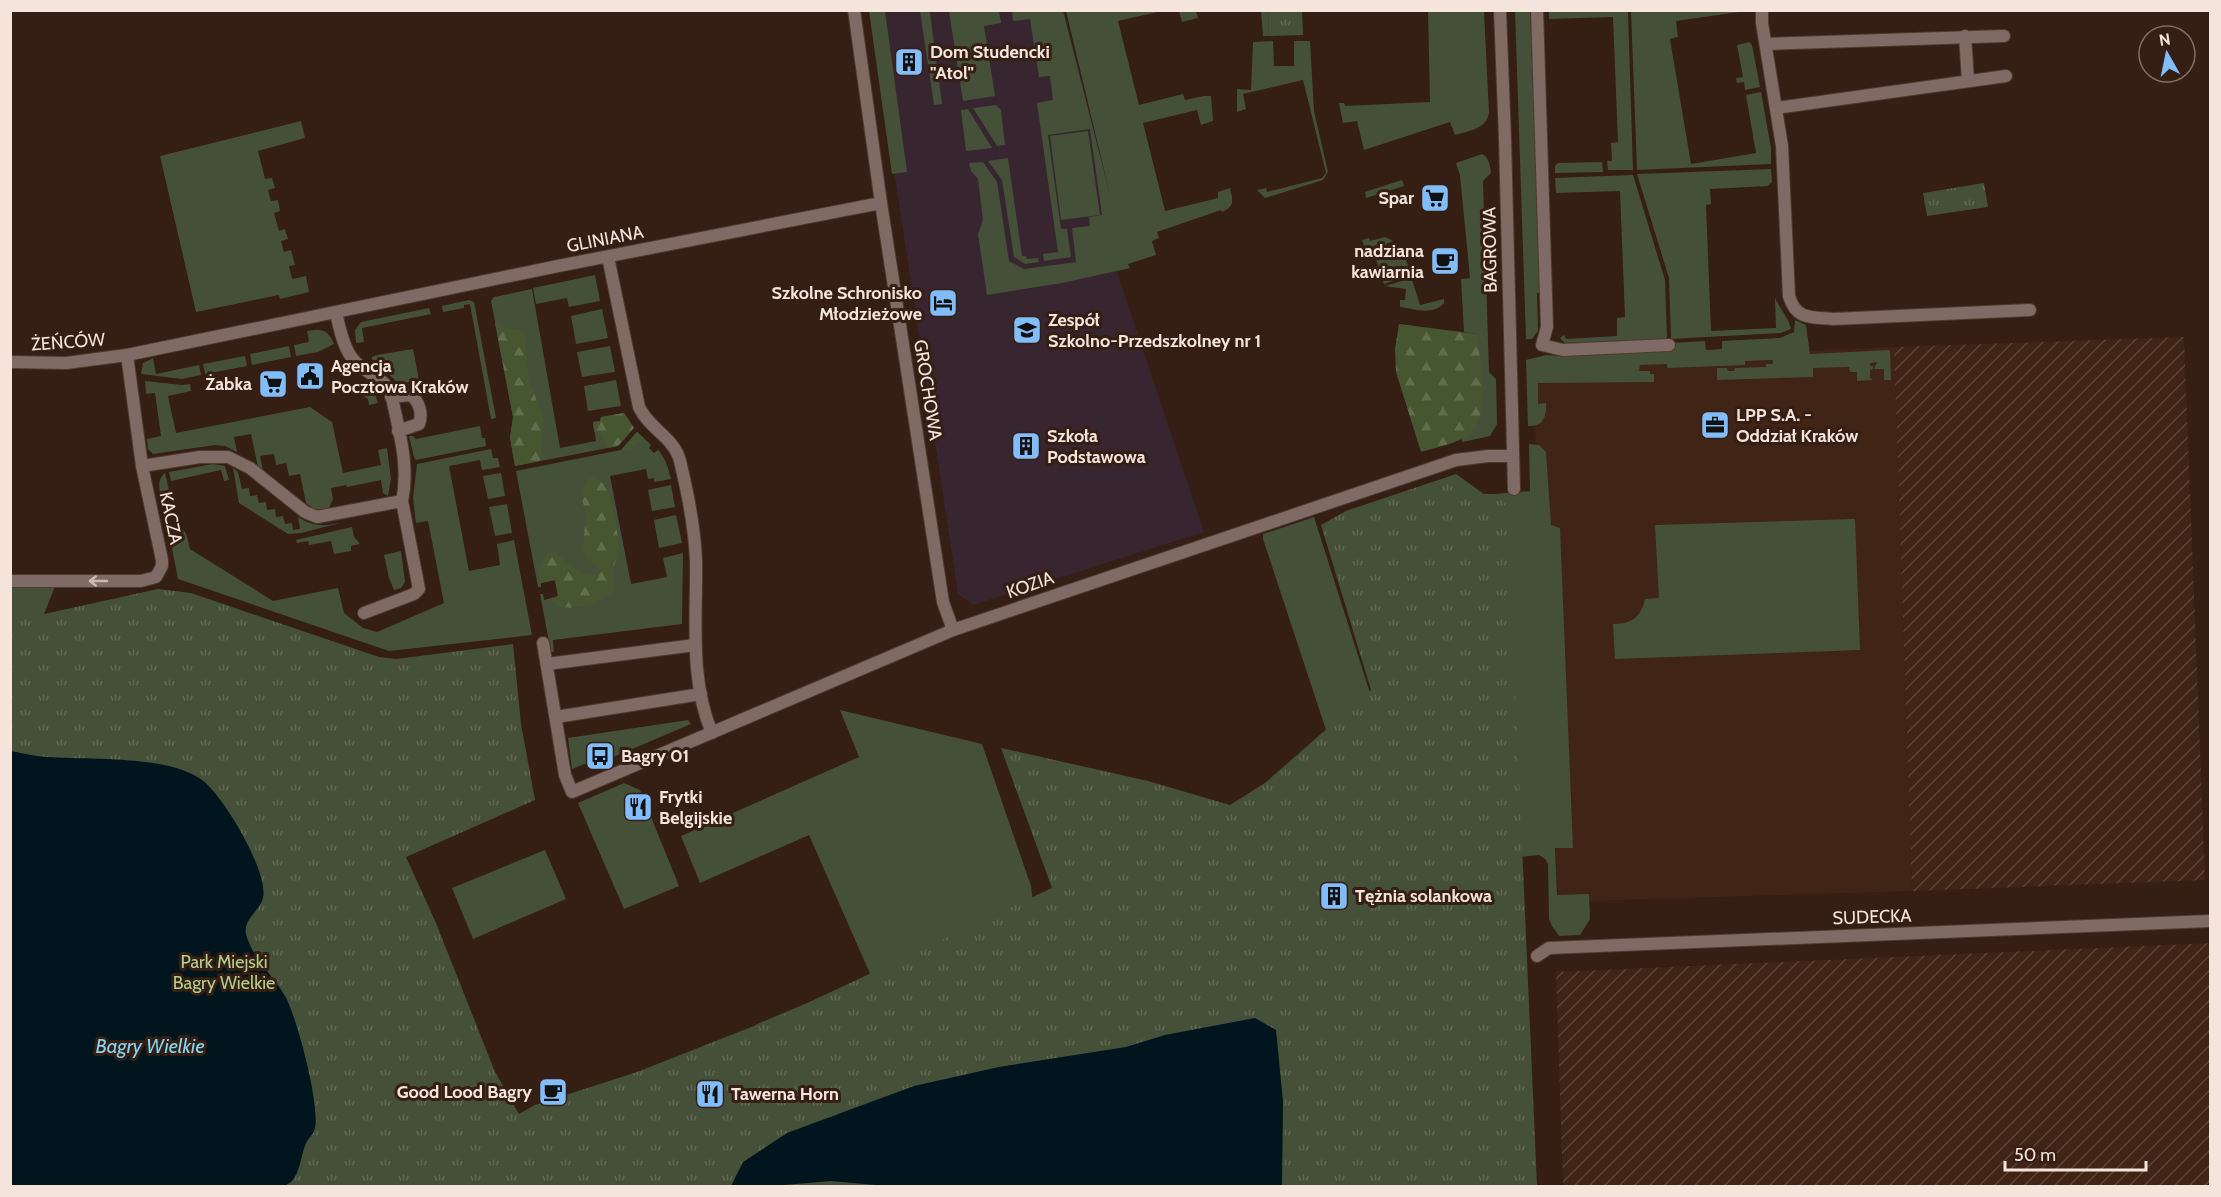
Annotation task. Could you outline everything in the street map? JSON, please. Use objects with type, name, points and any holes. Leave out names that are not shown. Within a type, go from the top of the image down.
[{"type":"street","name":"GROCHOWA","points":[[854,10],[881,203],[943,602],[953,630]]},
{"type":"street","name":"BAGROWA","points":[[1500,10],[1514,489]]},
{"type":"street","points":[[1537,10],[1547,327],[1542,345],[1563,350],[1669,345]]},
{"type":"street","points":[[1762,10],[1782,146],[1789,296],[1792,307],[1802,316],[1833,320],[2030,310]]},
{"type":"street","points":[[1965,36],[1968,81]]},
{"type":"street","points":[[1766,44],[2004,36]]},
{"type":"street","points":[[1776,108],[2006,76]]},
{"type":"street","name":"GLINIANA","points":[[127,355],[881,203]]},
{"type":"street","points":[[608,257],[639,407],[645,418],[674,448],[680,462],[695,550],[695,645],[701,694],[712,733]]},
{"type":"street","points":[[336,312],[352,358],[387,386],[391,397],[406,477],[402,501],[419,589],[414,594],[364,613]]},
{"type":"street","name":"ŻEŃCÓW","points":[[10,362],[66,363],[127,355]]},
{"type":"street","name":"KACZA","points":[[10,581],[141,582],[156,577],[162,566],[142,466],[127,355]]},
{"type":"street","points":[[391,397],[410,394],[418,402],[421,417],[419,424],[398,431]]},
{"type":"street","points":[[142,466],[206,456],[228,457],[250,468],[305,512],[317,517],[402,501]]},
{"type":"street","name":"KOZIA","points":[[556,717],[565,775],[572,792],[953,630],[1456,459],[1513,456]]},
{"type":"street","points":[[543,643],[556,717],[701,694]]},
{"type":"street","points":[[547,664],[695,645]]},
{"type":"street","name":"SUDECKA","points":[[1537,956],[1549,948],[2211,921]]},
{"type":"shaded area","name":"Zespół Szkolno-Przedszkolney nr 1","points":[[870,11],[1064,11],[1129,268],[1117,272],[1204,532],[973,605],[958,594]]},
{"type":"shaded area","points":[[2184,337],[2205,880],[1912,891],[1894,347]]},
{"type":"shaded area","points":[[1894,347],[1912,891],[1558,902],[1532,364]]},
{"type":"shaded area","points":[[2210,943],[2210,1186],[1563,1186],[1556,972]]},
{"type":"green space","points":[[869,11],[885,11],[907,172],[892,174]]},
{"type":"green space","points":[[920,11],[930,13],[942,104],[934,105]]},
{"type":"green space","points":[[949,11],[999,11],[1001,23],[984,26],[995,96],[963,101]]},
{"type":"green space","points":[[1012,11],[1063,11],[1111,199],[1066,11],[1162,11],[1118,21],[1139,105],[1183,94],[1185,100],[1211,96],[1213,121],[1201,125],[1197,110],[1143,123],[1165,211],[1218,198],[1218,192],[1230,188],[1232,200],[1229,208],[1157,232],[1159,238],[1152,241],[1156,255],[1128,264],[1130,268],[1062,283],[987,295],[978,234],[983,220],[978,179],[971,171],[969,163],[983,162],[997,182],[1009,261],[1024,269],[1076,262],[1072,228],[1090,226],[1089,217],[1102,215],[1090,129],[1048,135],[1061,229],[1067,229],[1071,257],[1044,261],[1043,254],[1058,252],[1037,103],[1053,100],[1050,76],[1039,77],[1030,19],[1013,21]]},
{"type":"green space","points":[[1179,11],[1196,11],[1198,18],[1182,22]]},
{"type":"green space","points":[[1261,11],[1268,11],[1269,36],[1263,36]]},
{"type":"green space","points":[[1268,11],[1302,11],[1303,35],[1269,36]]},
{"type":"green space","points":[[1428,11],[1484,11],[1489,113],[1487,118],[1481,126],[1455,135],[1450,122],[1364,150],[1357,121],[1343,123],[1339,103],[1344,103],[1345,106],[1430,102]]},
{"type":"green space","points":[[1515,11],[1530,11],[1541,293],[1537,293],[1538,331],[1532,339],[1526,339]]},
{"type":"green space","points":[[1549,11],[1628,11],[1633,170],[1608,170],[1607,161],[1612,161],[1611,143],[1618,142],[1613,17],[1549,19]]},
{"type":"green space","points":[[1631,11],[1746,11],[1676,21],[1678,37],[1670,39],[1691,164],[1756,153],[1746,95],[1761,92],[1771,148],[1771,164],[1637,170]]},
{"type":"green space","points":[[1273,41],[1274,66],[1294,66],[1294,41],[1310,41],[1314,111],[1328,172],[1323,180],[1265,198],[1257,190],[1266,188],[1267,192],[1322,178],[1326,173],[1303,80],[1243,94],[1246,109],[1237,112],[1237,89],[1251,90],[1253,42]]},
{"type":"green space","points":[[1749,42],[1752,45],[1760,87],[1745,90],[1744,82],[1737,83],[1736,78],[1743,77],[1737,45]]},
{"type":"green space","points":[[996,105],[1001,110],[1005,145],[997,146],[973,108]]},
{"type":"green space","points":[[968,109],[992,148],[966,151],[961,110]]},
{"type":"green space","points":[[301,121],[305,138],[258,151],[265,179],[272,178],[275,188],[268,190],[271,201],[278,200],[280,211],[274,213],[279,231],[285,229],[288,239],[281,241],[284,252],[291,250],[295,265],[289,266],[292,279],[306,276],[309,292],[280,299],[279,295],[196,312],[160,156]]},
{"type":"green space","points":[[1088,131],[1100,215],[1061,220],[1050,136]]},
{"type":"green space","points":[[1482,154],[1488,159],[1491,173],[1483,181],[1489,372],[1496,379],[1497,424],[1490,436],[1463,442],[1461,439],[1473,430],[1479,418],[1477,334],[1464,332],[1461,279],[1470,278],[1460,175],[1456,163]]},
{"type":"green space","points":[[1008,158],[1022,256],[1026,256],[1027,259],[1038,258],[1039,262],[1025,264],[1014,257],[1002,180],[988,161]]},
{"type":"green space","points":[[1602,162],[1603,172],[1555,173],[1555,166],[1558,163]]},
{"type":"green space","points":[[1771,169],[1772,182],[1768,186],[1710,189],[1711,204],[1706,205],[1711,331],[1776,328],[1775,298],[1791,329],[1781,333],[1671,339],[1669,278],[1637,174]]},
{"type":"green space","points":[[1633,175],[1665,280],[1667,339],[1565,343],[1560,338],[1564,335],[1566,339],[1617,336],[1617,318],[1625,317],[1620,191],[1556,193],[1555,178]]},
{"type":"green space","points":[[1402,180],[1404,186],[1366,198],[1365,192]]},
{"type":"green space","points":[[1984,183],[1988,207],[1927,216],[1923,193]]},
{"type":"green space","points":[[1385,237],[1393,241],[1386,244],[1387,246],[1366,252],[1362,240],[1369,238],[1370,241]]},
{"type":"green space","points":[[1402,247],[1420,305],[1444,299],[1440,307],[1423,311],[1400,307],[1400,300],[1405,300],[1406,289],[1385,286],[1405,280],[1405,277],[1384,284],[1375,256]]},
{"type":"green space","points":[[595,275],[600,301],[569,307],[567,298],[536,304],[533,288]]},
{"type":"green space","points":[[532,289],[560,448],[596,441],[593,422],[600,421],[601,417],[624,413],[634,428],[618,446],[515,466],[510,438],[513,417],[491,301],[494,297]]},
{"type":"green space","points":[[469,300],[474,302],[496,418],[491,419],[470,304],[464,305],[464,308],[443,312],[442,306]]},
{"type":"green space","points":[[429,308],[431,314],[362,328],[364,342],[356,343],[355,330],[361,322]]},
{"type":"green space","points":[[602,309],[608,338],[576,344],[571,316]]},
{"type":"green space","points":[[1795,320],[1806,325],[1810,354],[1890,350],[1891,380],[1884,380],[1884,369],[1874,369],[1877,362],[1870,363],[1873,369],[1870,370],[1870,378],[1873,380],[1857,381],[1857,372],[1850,372],[1849,367],[1813,368],[1813,377],[1717,380],[1717,368],[1734,371],[1735,368],[1766,367],[1766,364],[1773,364],[1773,360],[1745,361],[1745,365],[1667,368],[1667,364],[1640,365],[1639,371],[1650,371],[1650,374],[1654,374],[1654,382],[1538,383],[1538,404],[1546,403],[1546,412],[1541,423],[1528,426],[1526,360],[1546,355],[1671,351],[1671,343],[1705,341],[1706,350],[1722,349],[1722,341],[1780,338],[1794,332]]},
{"type":"green space","points":[[495,323],[524,331],[529,380],[544,420],[540,461],[515,466],[510,438],[513,417]]},
{"type":"green space","points":[[1399,324],[1477,334],[1483,398],[1482,411],[1473,431],[1462,439],[1421,452],[1396,372],[1395,349]]},
{"type":"green space","points":[[307,331],[327,333],[334,344],[318,352],[296,356],[294,345],[309,342]]},
{"type":"green space","points":[[289,346],[291,357],[252,365],[250,354]]},
{"type":"green space","points":[[610,346],[615,372],[582,377],[577,352]]},
{"type":"green space","points":[[413,349],[419,380],[399,384],[372,359],[377,355]]},
{"type":"green space","points":[[245,356],[247,366],[205,374],[203,364]]},
{"type":"green space","points":[[153,358],[156,374],[199,365],[201,375],[182,379],[141,374],[143,363]]},
{"type":"green space","points":[[616,380],[621,406],[588,411],[584,386]]},
{"type":"green space","points":[[145,381],[190,384],[191,391],[168,396],[176,433],[310,407],[332,422],[343,473],[381,465],[378,450],[387,448],[391,479],[388,496],[383,493],[381,480],[347,487],[346,485],[331,488],[333,499],[328,510],[314,509],[306,503],[300,474],[289,476],[286,463],[276,465],[274,454],[260,456],[263,471],[258,467],[251,434],[234,437],[237,452],[225,446],[215,445],[153,454],[148,449],[147,439],[161,436],[155,393],[146,394]]},
{"type":"green space","points":[[360,383],[375,394],[378,403],[369,405],[368,399],[355,390]]},
{"type":"green space","points":[[624,413],[634,428],[618,446],[607,448],[602,437],[594,431],[593,422],[600,421],[601,417]]},
{"type":"green space","points":[[480,426],[486,446],[416,460],[414,457],[409,436],[416,439]]},
{"type":"green space","points":[[637,432],[651,445],[649,448],[654,453],[658,450],[661,453],[671,479],[654,482],[654,478],[648,479],[646,469],[610,476],[631,584],[667,577],[663,558],[683,553],[682,624],[553,640],[554,652],[551,652],[540,594],[543,594],[544,600],[558,596],[555,580],[541,583],[541,587],[538,587],[516,471],[621,450]]},
{"type":"green space","points":[[637,432],[644,438],[630,449],[621,450]]},
{"type":"green space","points":[[1529,444],[1539,445],[1546,452],[1551,525],[1560,528],[1573,848],[1555,848],[1557,895],[1589,894],[1590,919],[1580,935],[1559,936],[1552,926],[1549,919],[1548,864],[1545,859],[1539,855],[1498,859],[1494,494],[1530,491]]},
{"type":"green space","points":[[491,449],[493,458],[498,458],[500,467],[482,470],[480,460],[449,466],[469,571],[500,565],[497,544],[514,540],[532,635],[389,651],[178,579],[168,528],[172,525],[181,527],[187,536],[190,549],[273,601],[338,588],[344,613],[363,628],[377,632],[444,603],[428,521],[416,523],[413,498],[417,464]]},
{"type":"green space","points":[[213,464],[225,466],[229,480],[224,481],[221,470],[171,481],[169,472]]},
{"type":"green space","points":[[233,468],[238,472],[242,489],[249,488],[250,496],[257,495],[259,503],[266,502],[267,510],[275,509],[276,517],[283,516],[285,524],[292,523],[293,530],[300,529],[298,517],[309,523],[320,525],[344,522],[288,534],[239,503]]},
{"type":"green space","points":[[165,473],[174,512],[171,517],[166,517],[159,487],[161,477]]},
{"type":"green space","points":[[501,473],[505,496],[488,499],[483,476]]},
{"type":"green space","name":"Park Miejski Bagry Wielkie","points":[[1456,474],[1484,494],[1494,494],[1507,505],[1537,1186],[11,1186],[11,616],[26,618],[158,589],[191,593],[379,657],[396,659],[513,644],[521,724],[535,800],[406,857],[436,923],[495,1072],[519,1114],[535,1105],[637,1072],[782,1015],[1052,888],[1001,748],[1148,781],[1230,805],[1265,783],[1371,690],[1321,525],[1346,511]]},
{"type":"green space","points":[[590,478],[595,478],[604,484],[611,498],[620,549],[612,572],[616,589],[587,605],[561,607],[554,604],[552,600],[558,596],[555,580],[541,583],[539,570],[548,554],[558,553],[582,573],[601,573],[589,560],[583,548],[586,513],[582,499],[584,487]]},
{"type":"green space","points":[[671,485],[675,507],[652,511],[648,490]]},
{"type":"green space","points":[[507,504],[512,533],[495,536],[489,507]]},
{"type":"green space","points":[[676,515],[682,543],[659,548],[654,520]]},
{"type":"green space","points":[[1314,517],[1370,693],[1327,733],[1263,539],[1263,534]]},
{"type":"green space","points":[[1855,519],[1860,650],[1615,659],[1613,624],[1625,623],[1635,618],[1645,599],[1659,598],[1655,525]]},
{"type":"green space","points":[[352,527],[354,537],[360,544],[351,546],[351,551],[334,554],[331,541],[309,545],[308,541],[297,543],[296,540]]},
{"type":"green space","points":[[401,551],[405,582],[401,588],[394,590],[384,555]]},
{"type":"green space","points":[[11,583],[56,584],[11,697]]},
{"type":"green space","points":[[840,710],[982,744],[1031,886],[1037,938],[766,1024],[755,1025],[871,976],[809,835],[700,883],[681,836],[859,757]]},
{"type":"green space","points":[[688,720],[691,724],[611,758],[605,750],[591,756],[592,761],[572,769],[568,738]]},
{"type":"green space","points":[[624,783],[640,790],[679,886],[624,909],[578,803]]},
{"type":"green space","points":[[545,850],[566,899],[473,939],[452,888]]},
{"type":"water","name":"Bagry Wielkie","points":[[11,751],[46,757],[127,760],[170,766],[202,780],[211,788],[232,817],[252,853],[263,886],[263,898],[249,919],[246,934],[253,951],[280,988],[290,1007],[306,1061],[314,1101],[316,1117],[314,1130],[306,1143],[295,1178],[285,1186],[11,1186]]},
{"type":"water","points":[[1255,1018],[1276,1030],[1283,1102],[1282,1186],[886,1186],[831,1181],[772,1186],[731,1186],[743,1162],[787,1133],[914,1086],[999,1067],[1126,1047],[1165,1035]]},
{"type":"place","name":"Dom Studencki \"Atol\"","points":[[909,62]]},
{"type":"place","name":"Spar","points":[[1435,198]]},
{"type":"place","name":"nadziana kawiarnia","points":[[1445,261]]},
{"type":"place","name":"Szkolne Schronisko Młodzieżowe","points":[[943,303]]},
{"type":"place","name":"Zespół Szkolno-Przedszkolney nr 1","points":[[1027,330]]},
{"type":"place","name":"Agencja Pocztowa Kraków","points":[[310,376]]},
{"type":"place","name":"Żabka","points":[[273,384]]},
{"type":"place","name":"LPP S.A. - Oddział Kraków","points":[[1715,425]]},
{"type":"place","name":"Szkoła Podstawowa","points":[[1026,446]]},
{"type":"place","name":"Bagry 01","points":[[600,756]]},
{"type":"place","name":"Frytki Belgijskie","points":[[638,807]]},
{"type":"place","name":"Tężnia solankowa","points":[[1334,896]]},
{"type":"place","name":"Good Lood Bagry","points":[[553,1092]]},
{"type":"place","name":"Tawerna Horn","points":[[710,1094]]}]
